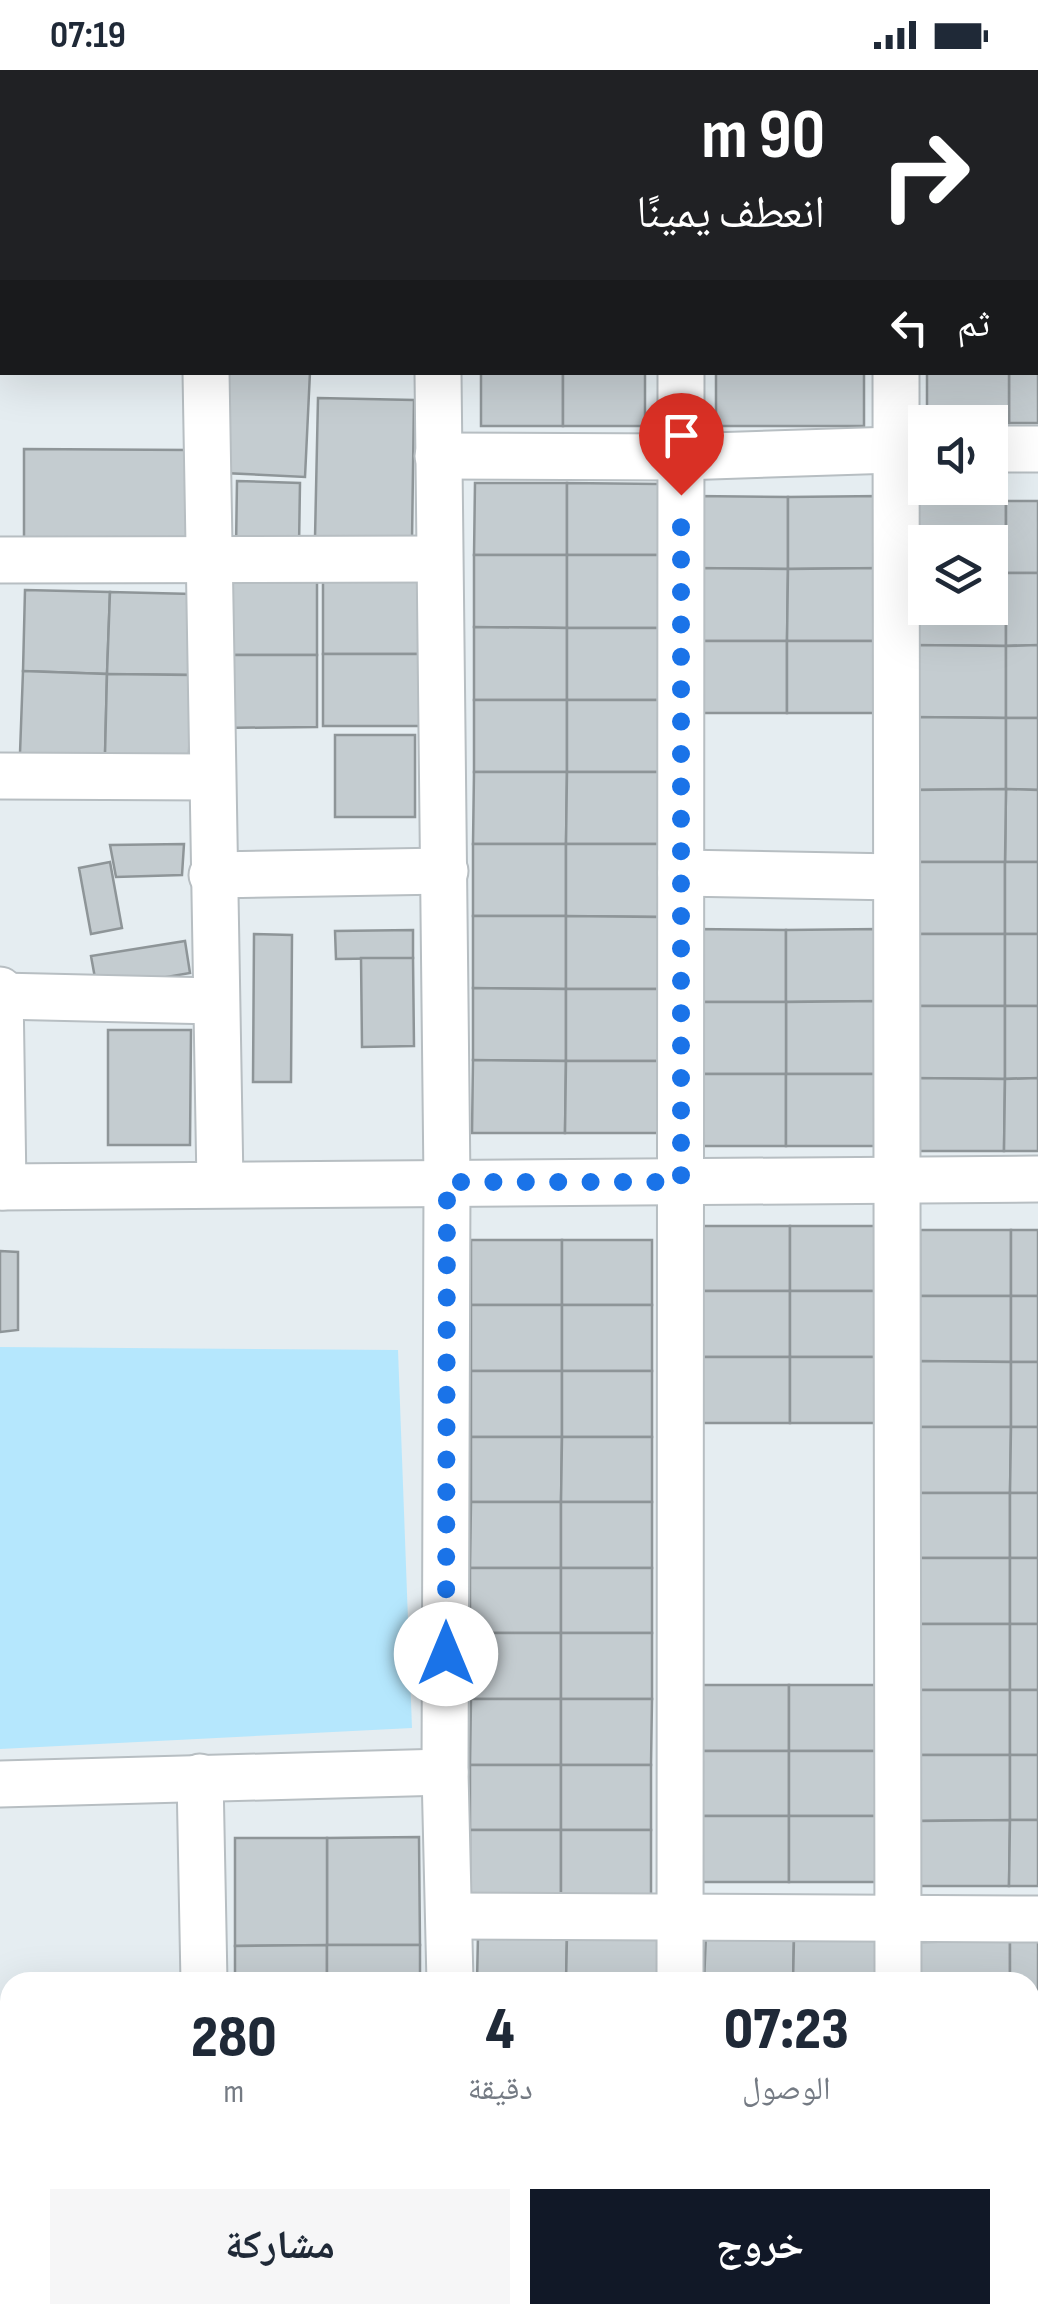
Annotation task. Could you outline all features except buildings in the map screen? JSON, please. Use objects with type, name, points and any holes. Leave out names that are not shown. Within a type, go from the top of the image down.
[{"type":"street","points":[[206,375],[220,1184]]},
{"type":"street","points":[[438,375],[447,1182],[445,1772],[450,1972]]},
{"type":"street","points":[[680,1972],[681,375]]},
{"type":"street","points":[[897,375],[908,434]]},
{"type":"street","points":[[1008,449],[1038,448]]},
{"type":"street","points":[[438,456],[681,457],[908,450]]},
{"type":"street","points":[[898,1972],[896,876],[909,505]]},
{"type":"street","points":[[0,560],[439,559]]},
{"type":"street","points":[[0,776],[211,777]]},
{"type":"street","points":[[212,875],[445,871]]},
{"type":"street","points":[[681,873],[896,876]]},
{"type":"street","points":[[215,1001],[0,993],[2,1186],[1038,1179]]},
{"type":"street","points":[[0,1784],[445,1772]]},
{"type":"street","points":[[200,1777],[204,1972]]},
{"type":"street","points":[[449,1916],[1038,1919]]},
{"type":"shaded area","points":[[0,1347],[398,1350],[412,1728],[0,1749]]},
{"type":"route","points":[[446,1654],[447,1182],[681,1182],[681,495]]}]
